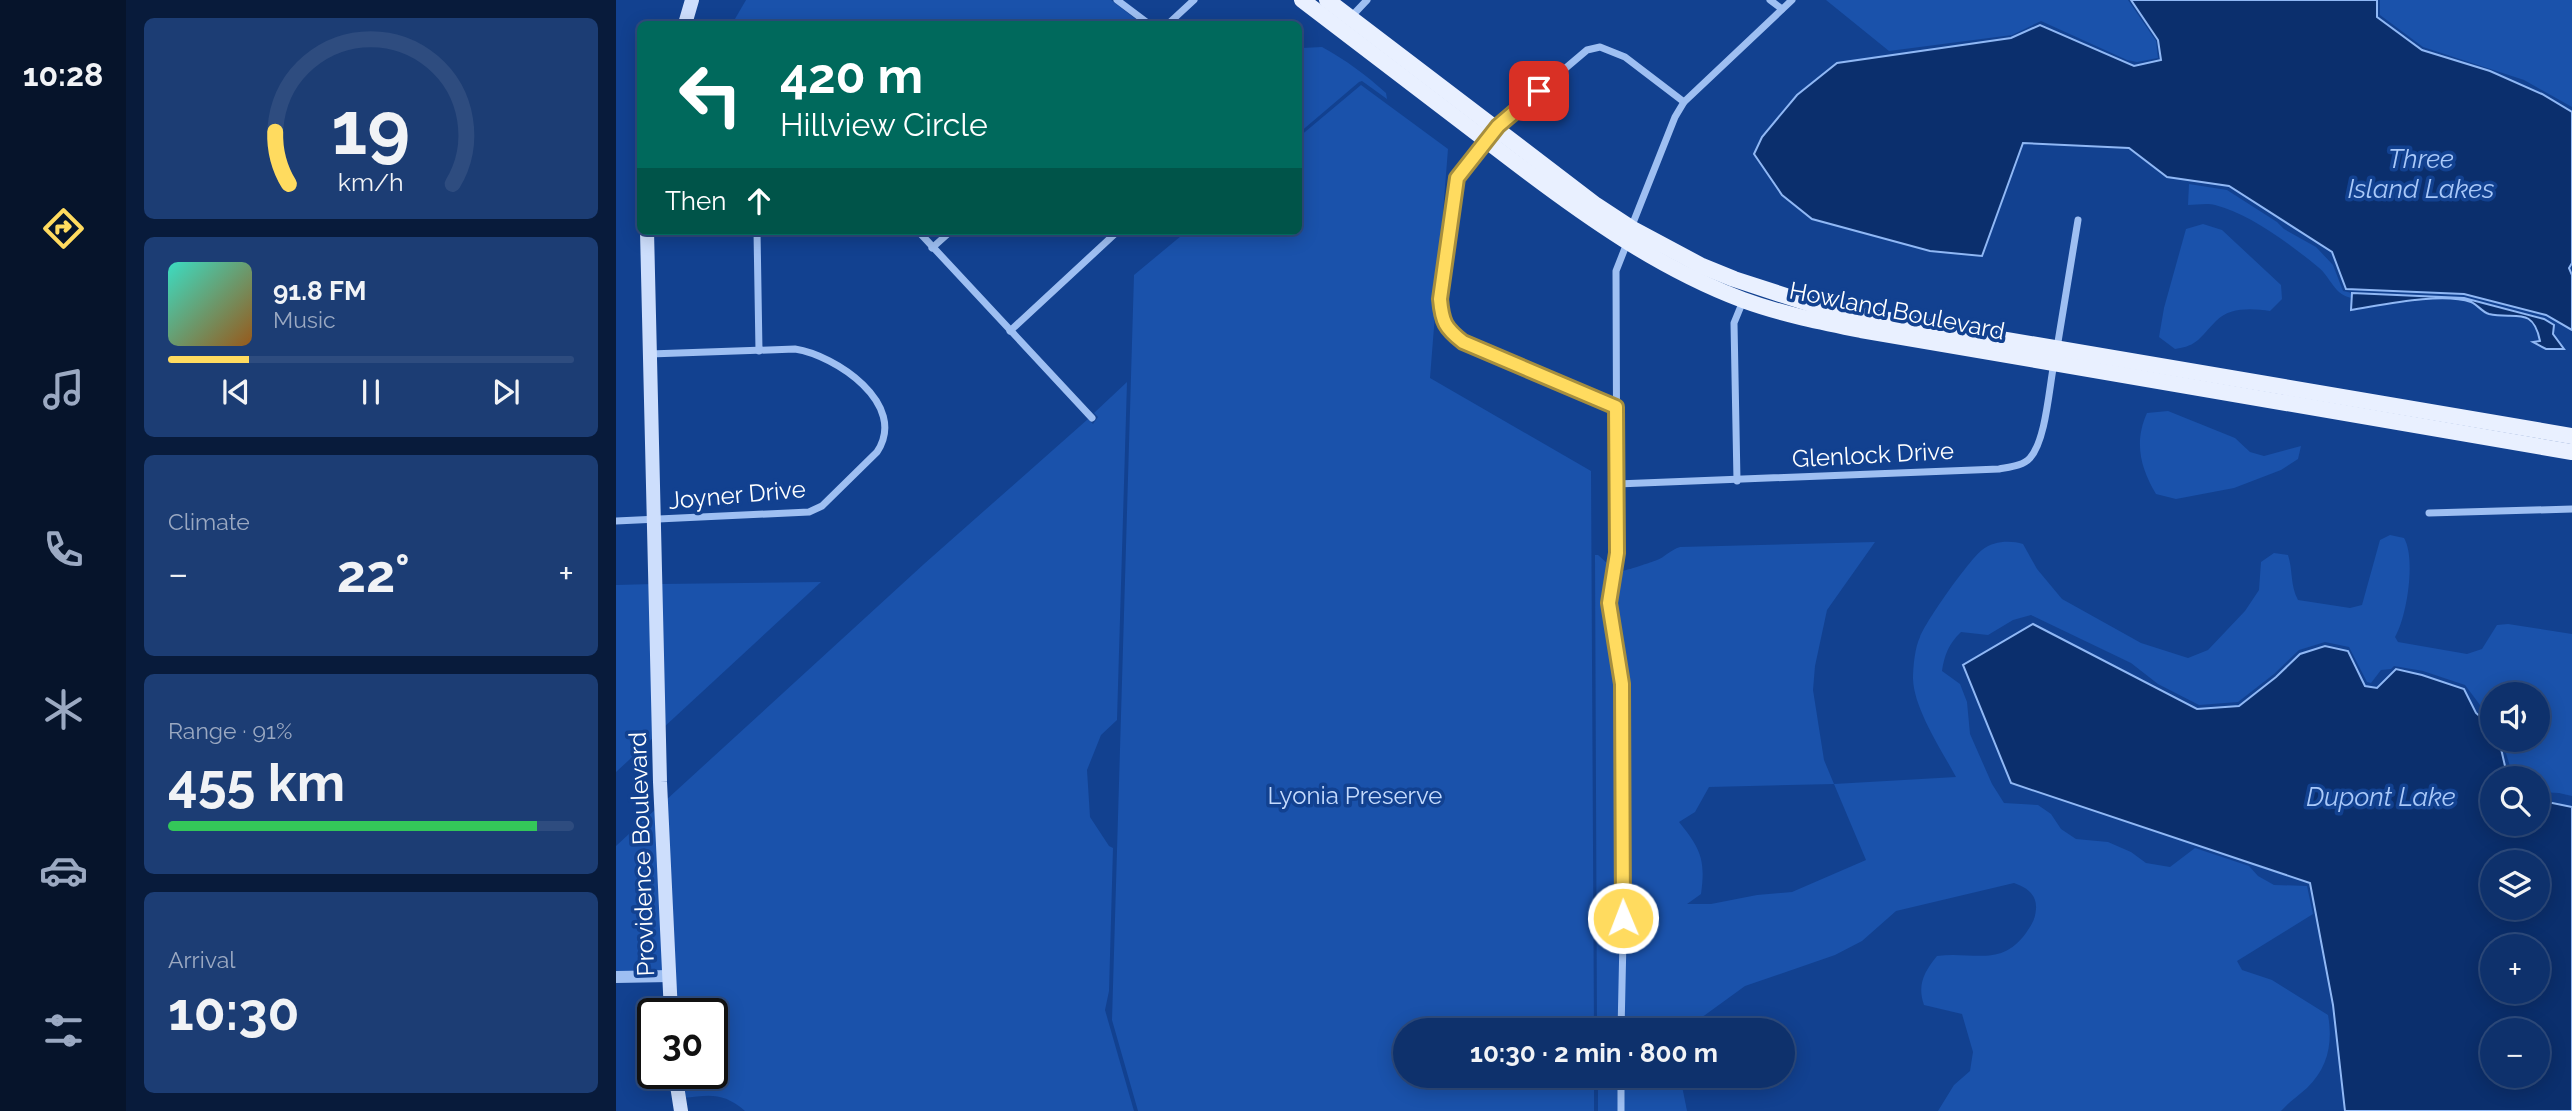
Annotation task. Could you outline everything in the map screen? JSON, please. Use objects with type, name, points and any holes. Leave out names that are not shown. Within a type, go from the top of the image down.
[{"type":"main road","points":[[686,21],[692,0]]},
{"type":"main road","name":"Howland Boulevard","points":[[1302,0],[1412,82],[1676,269],[1743,300],[1829,324],[2572,436]]},
{"type":"main road","name":"Howland Boulevard","points":[[1327,0],[1422,71],[1489,135]]},
{"type":"main road","name":"Providence Boulevard","points":[[647,235],[656,521],[660,782],[671,998]]},
{"type":"main road","name":"Howland Boulevard","points":[[1629,235],[1643,243],[1652,240],[1713,270],[1768,291],[1824,308],[2055,356],[2572,452]]},
{"type":"main road","points":[[678,1089],[681,1111]]},
{"type":"street","points":[[1117,0],[1145,21]]},
{"type":"street","points":[[1171,21],[1194,0]]},
{"type":"street","points":[[1350,18],[1367,0]]},
{"type":"street","points":[[1770,0],[1782,9]]},
{"type":"street","points":[[1621,1018],[1622,684],[1609,603],[1617,553],[1616,271],[1675,117],[1684,102],[1792,0]]},
{"type":"street","points":[[1616,407],[1463,342],[1451,332],[1442,319],[1440,299],[1457,178],[1489,135],[1587,50],[1600,47],[1625,57],[1684,102]]},
{"type":"street","name":"Glenlock Drive","points":[[1617,484],[1737,481],[2017,466],[2029,459],[2039,442],[2078,220]]},
{"type":"street","points":[[757,235],[759,351]]},
{"type":"street","points":[[922,235],[1092,418]]},
{"type":"street","points":[[933,248],[947,235]]},
{"type":"street","points":[[1010,331],[1114,235]]},
{"type":"street","points":[[1737,481],[1734,323],[1743,300]]},
{"type":"street","name":"Joyner Drive","points":[[616,521],[809,512],[822,506],[882,444],[885,430],[877,400],[857,379],[834,362],[810,351],[795,349],[650,354]]},
{"type":"street","points":[[2429,513],[2572,509]]},
{"type":"street","points":[[616,977],[670,976]]},
{"type":"street","points":[[1621,1088],[1621,1111]]},
{"type":"green space","points":[[746,0],[1111,0],[1138,21],[734,21]]},
{"type":"green space","points":[[1826,0],[2128,0],[2156,41],[2158,58],[2137,62],[2127,60],[2041,21],[2012,35],[1889,51]]},
{"type":"green space","points":[[2380,0],[2572,0],[2572,107],[2524,80],[2423,47],[2380,15]]},
{"type":"green space","points":[[1322,47],[1371,80],[1386,93],[1387,99],[1362,81],[1359,82],[1302,130],[1302,48]]},
{"type":"green space","name":"Lyonia Preserve","points":[[1361,85],[1448,149],[1430,378],[1591,471],[1594,1018],[1393,1018],[1393,1088],[1594,1088],[1594,1111],[1138,1111],[1112,1020],[1134,275],[1182,235],[1302,235],[1302,134]]},
{"type":"green space","points":[[2189,184],[2227,190],[2284,229],[2316,247],[2333,265],[2343,291],[2352,293],[2353,298],[2341,294],[2318,267],[2242,215],[2215,205],[2188,205]]},
{"type":"green space","points":[[2203,224],[2222,230],[2281,285],[2282,299],[2270,311],[2248,309],[2227,313],[2194,343],[2175,349],[2159,337],[2164,308],[2186,229]]},
{"type":"green space","points":[[1127,382],[1117,720],[1101,735],[1087,770],[1090,817],[1113,848],[1109,991],[1105,1010],[1134,1111],[745,1111],[716,1096],[683,1098],[682,1089],[728,1089],[728,998],[674,998],[665,801],[924,564],[1088,419],[1093,424],[1098,417],[1094,413]]},
{"type":"green space","points":[[2168,411],[2235,438],[2250,452],[2264,456],[2301,446],[2298,459],[2281,470],[2234,488],[2176,499],[2156,494],[2143,464],[2141,434],[2147,413]]},
{"type":"green space","points":[[2390,535],[2404,538],[2409,559],[2409,588],[2395,637],[2398,642],[2467,654],[2482,649],[2497,625],[2508,624],[2572,634],[2572,796],[2550,793],[2550,766],[2510,766],[2506,752],[2550,752],[2550,682],[2480,682],[2480,705],[2465,685],[2423,671],[2394,666],[2381,670],[2371,683],[2367,682],[2349,647],[2325,642],[2299,650],[2238,702],[2199,705],[2158,684],[2131,663],[2031,615],[2013,620],[1988,635],[1961,632],[1950,645],[1942,671],[1960,684],[1967,702],[1970,734],[1992,784],[2004,803],[2038,805],[2051,814],[2061,829],[2076,839],[2108,842],[2131,852],[2146,863],[2170,867],[2195,848],[2249,866],[2258,876],[2274,885],[2307,886],[2313,914],[2237,961],[2242,970],[2272,980],[2328,1015],[2329,1045],[2320,1072],[2307,1088],[2281,1111],[1938,1111],[1954,1085],[1970,1071],[1973,1052],[1962,1014],[1924,1005],[1921,991],[1923,979],[1937,956],[1985,956],[2006,951],[2016,944],[2033,922],[2036,904],[2030,892],[2014,883],[1896,911],[1862,941],[1835,955],[1745,986],[1701,1018],[1597,1018],[1595,555],[1622,571],[1657,560],[1680,547],[1875,542],[1827,610],[1815,666],[1813,690],[1824,760],[1834,784],[1956,777],[1918,703],[1913,679],[1915,657],[1924,629],[1958,578],[1982,550],[1996,543],[2023,544],[2037,569],[2062,599],[2141,643],[2188,658],[2208,650],[2245,611],[2259,590],[2261,562],[2274,553],[2288,555],[2298,600],[2350,608],[2362,605],[2380,540]],"holes":[[[1834,784],[1866,860],[1792,892],[1757,895],[1711,904],[1687,904],[1701,894],[1703,872],[1697,847],[1679,822],[1695,812],[1709,787]]]},
{"type":"green space","points":[[821,582],[663,728],[661,584]]},
{"type":"green space","points":[[653,584],[655,736],[616,772],[616,585]]},
{"type":"green space","points":[[657,808],[666,972],[616,973],[616,846]]},
{"type":"green space","points":[[1598,1088],[1682,1088],[1687,1111],[1598,1111]]},
{"type":"water","name":"Three Island Lakes","points":[[2131,0],[2377,0],[2377,17],[2422,50],[2490,71],[2542,94],[2572,112],[2572,263],[2569,268],[2572,275],[2572,330],[2546,315],[2464,294],[2346,289],[2332,252],[2229,186],[2167,177],[2129,148],[2023,143],[1982,256],[1930,251],[1812,219],[1782,195],[1754,154],[1762,137],[1797,95],[1837,63],[2011,38],[2040,25],[2134,66],[2161,60],[2158,40]]},
{"type":"water","points":[[2352,293],[2464,298],[2544,319],[2554,325],[2553,334],[2564,349],[2546,349],[2533,342],[2540,341],[2533,322],[2527,318],[2489,314],[2471,302],[2459,299],[2428,299],[2351,310]]},
{"type":"water","name":"Dupont Lake","points":[[2033,624],[2197,709],[2239,706],[2300,654],[2325,646],[2348,651],[2365,686],[2377,688],[2396,669],[2464,689],[2480,716],[2480,752],[2502,752],[2505,766],[2480,766],[2480,836],[2550,836],[2550,802],[2572,807],[2572,1111],[2345,1111],[2333,1005],[2310,883],[2011,783],[1963,665]]},
{"type":"route","points":[[1539,91],[1498,126],[1457,178],[1440,299],[1442,319],[1451,332],[1463,342],[1616,407],[1617,553],[1609,603],[1622,684],[1623,918]]}]
